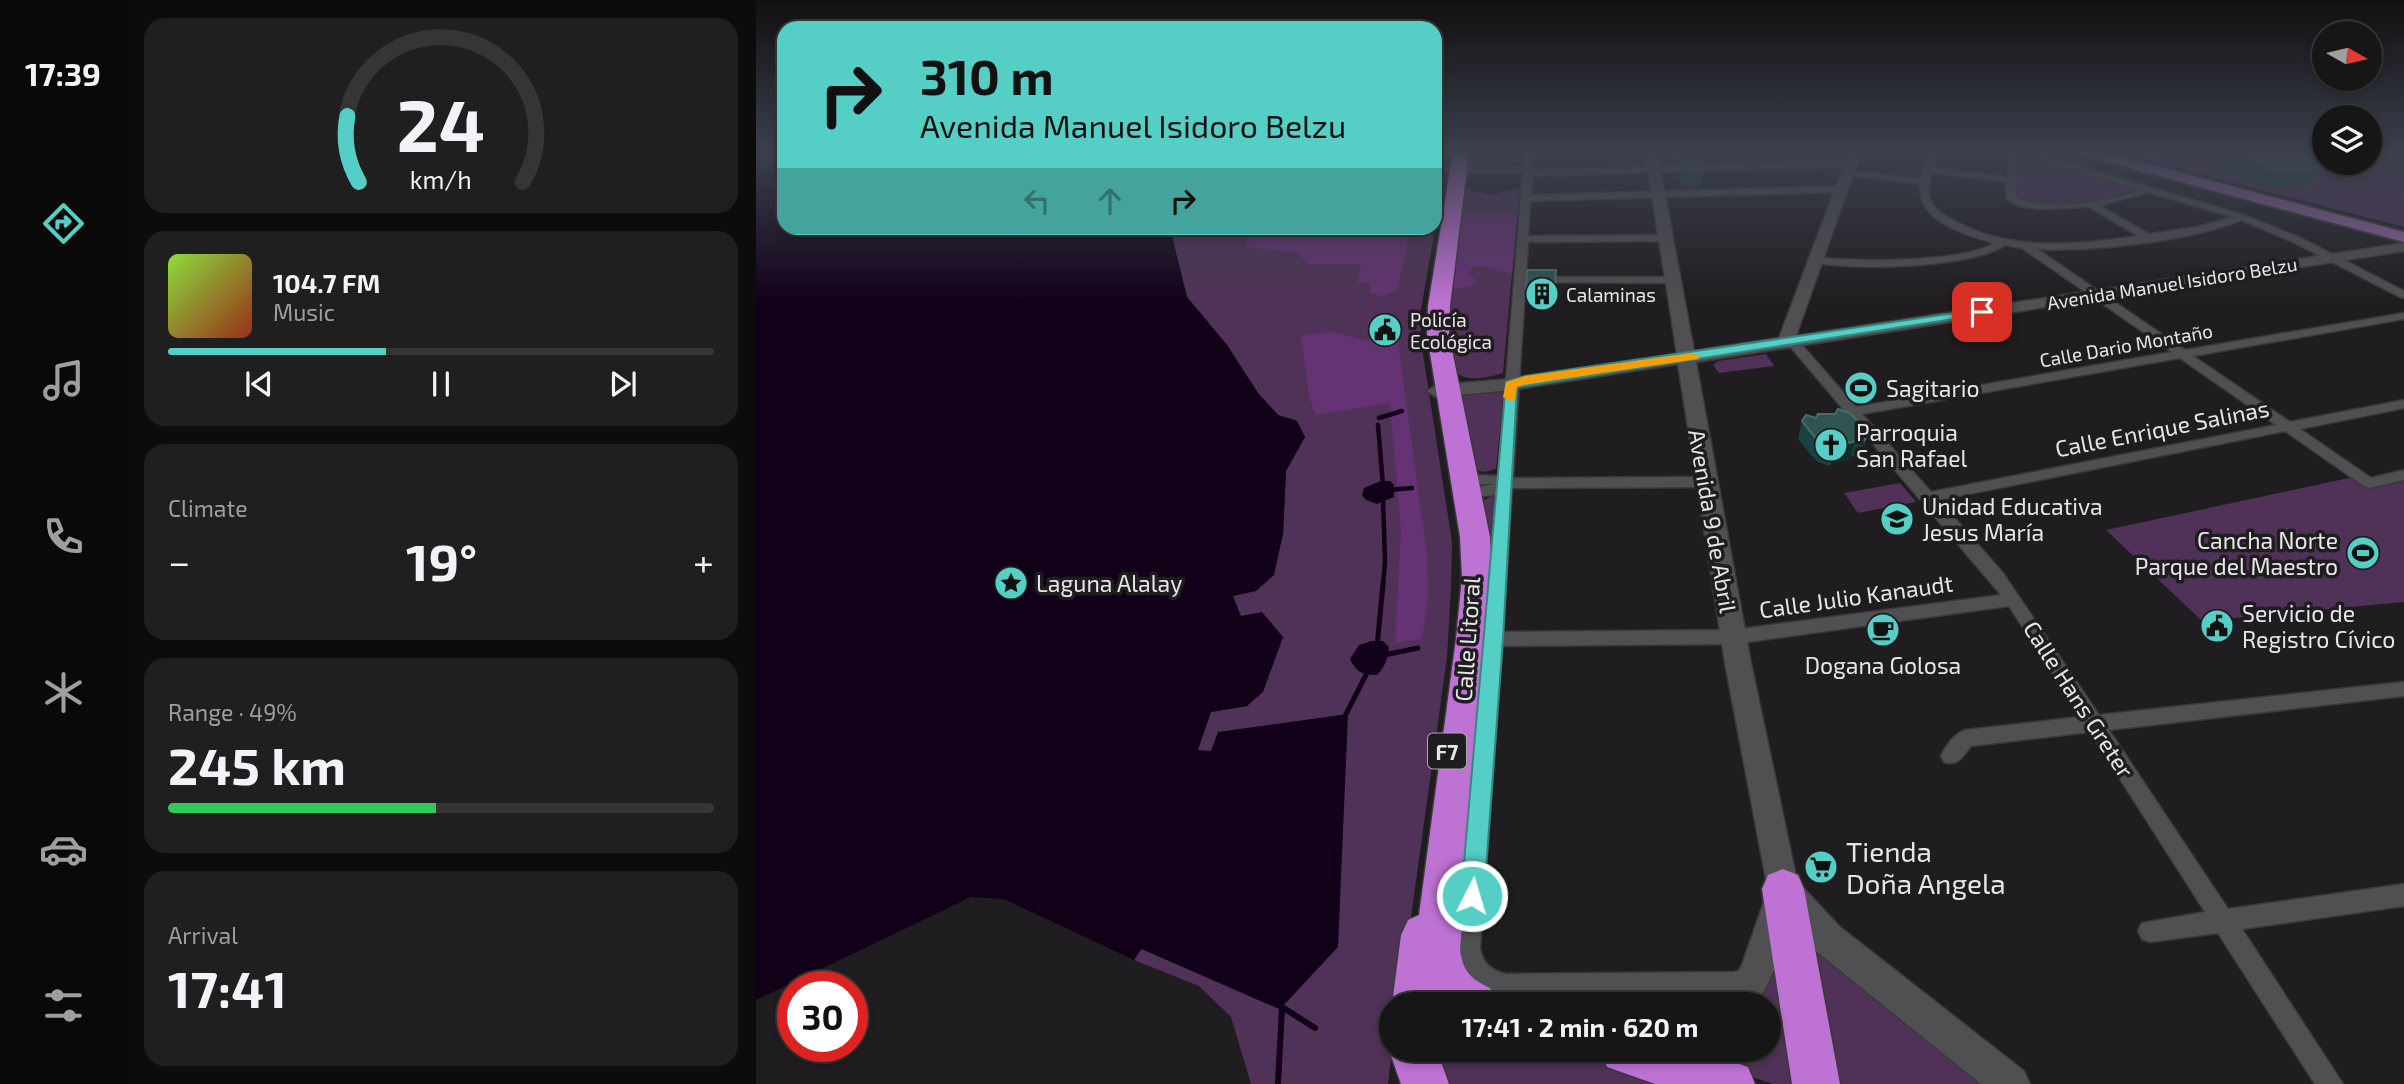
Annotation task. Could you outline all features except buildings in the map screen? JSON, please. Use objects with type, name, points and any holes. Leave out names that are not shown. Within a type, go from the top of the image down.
[{"type":"highway","name":"F7","points":[[1448,203],[1429,309],[1429,335],[1460,487],[1475,537],[1477,577],[1473,639],[1438,937],[1438,967],[1447,988],[1452,992]]},
{"type":"highway","name":"F7","points":[[1416,992],[1459,639],[1463,548],[1460,487]]},
{"type":"highway","points":[[1783,889],[1816,1084]]},
{"type":"highway","points":[[1417,1062],[1425,1084]]},
{"type":"highway","points":[[1665,1062],[1699,1072]]},
{"type":"main road","name":"Avenida 9 de Abril","points":[[1658,203],[1733,636],[1783,889],[1746,992]]},
{"type":"main road","points":[[1792,341],[1787,337],[1836,203]]},
{"type":"main road","points":[[2278,203],[2404,237]]},
{"type":"main road","points":[[2296,203],[2404,231]]},
{"type":"main road","name":"Avenida Manuel Isidoro Belzu","points":[[1441,388],[1516,381],[1685,358],[2404,247]]},
{"type":"main road","points":[[1794,319],[1801,329],[1824,336]]},
{"type":"main road","points":[[1783,889],[1828,939],[2011,1084]]},
{"type":"main road","points":[[1409,1084],[1411,1062]]},
{"type":"street","name":"Calle Litoral","points":[[1526,203],[1516,381],[1504,483],[1469,962],[1475,973],[1488,982],[1506,986],[1733,984],[1746,992]]},
{"type":"street","points":[[1927,203],[1934,211],[1961,228],[2002,242],[2026,246],[2079,247],[2148,238],[2213,229],[2241,217]]},
{"type":"street","points":[[2018,203],[2045,208],[2088,203],[2148,238]]},
{"type":"street","points":[[2193,203],[2241,217],[2333,258],[2404,295]]},
{"type":"street","points":[[1522,239],[1664,239]]},
{"type":"street","points":[[1816,260],[1860,266],[1900,264],[1979,253],[2002,242]]},
{"type":"street","points":[[2026,246],[2369,483],[2404,475]]},
{"type":"street","points":[[1520,280],[1671,280]]},
{"type":"street","name":"Calle Dario Montaño","points":[[1854,411],[2404,316]]},
{"type":"street","name":"Calle Hans Greter","points":[[1792,341],[2013,598],[2330,1084]]},
{"type":"street","name":"Calle Enrique Salinas","points":[[1928,497],[2404,404]]},
{"type":"street","points":[[1460,487],[1495,491],[1504,483],[1706,482]]},
{"type":"street","name":"Calle Julio Kanaudt","points":[[1494,639],[1733,636],[2013,598]]},
{"type":"street","points":[[1951,756],[1965,738],[2404,689]]},
{"type":"street","points":[[2150,931],[2404,895]]},
{"type":"shaded area","name":"Laguna Alalay","points":[[756,203],[777,203],[777,235],[1172,235],[1187,297],[1227,345],[1258,393],[1278,415],[1297,421],[1305,437],[1286,471],[1283,534],[1274,575],[1256,591],[1233,596],[1241,616],[1262,612],[1283,637],[1263,692],[1247,706],[1211,712],[1198,750],[1211,751],[1218,732],[1348,714],[1338,947],[1282,1007],[1143,947],[1134,960],[1004,899],[971,897],[817,971],[777,971],[777,990],[756,1000]]},
{"type":"shaded area","points":[[1462,203],[1519,203],[1503,373],[1479,378],[1466,377],[1456,372],[1451,360],[1449,314]]},
{"type":"shaded area","points":[[2026,203],[2076,203],[2042,207]]},
{"type":"shaded area","points":[[2310,203],[2404,203],[2404,227]]},
{"type":"shaded area","points":[[1505,213],[1517,217],[1512,274],[1482,266],[1473,267],[1469,273],[1478,284],[1455,289],[1452,283],[1460,215]]},
{"type":"shaded area","points":[[1172,235],[1434,235],[1421,310],[1421,341],[1452,542],[1451,588],[1447,657],[1401,992],[1379,992],[1379,1062],[1391,1062],[1388,1084],[1251,1084],[1231,1017],[1199,986],[1134,960],[1142,946],[1006,841],[1211,712],[1247,706],[1181,656],[1283,534],[1286,471],[1305,437],[1297,421],[1278,415],[1258,393],[1227,345],[1187,297]]},
{"type":"shaded area","points":[[1251,235],[1409,235],[1397,291],[1382,296],[1370,293],[1370,282],[1358,283],[1361,264],[1309,264],[1297,252],[1245,247]]},
{"type":"shaded area","points":[[1333,332],[1365,340],[1397,335],[1427,555],[1428,596],[1422,639],[1395,643],[1401,530],[1390,403],[1315,415],[1309,395],[1301,336]]},
{"type":"shaded area","points":[[1766,354],[1774,366],[1719,373],[1713,365],[1718,361]]},
{"type":"shaded area","points":[[1501,389],[1504,392],[1496,469],[1485,472],[1474,470],[1457,393]]},
{"type":"shaded area","points":[[2354,477],[2371,488],[2404,481],[2404,602],[2202,621],[2106,530]]},
{"type":"shaded area","points":[[1381,481],[1390,481],[1394,485],[1394,497],[1377,504],[1366,500],[1362,495],[1364,488]]},
{"type":"shaded area","points":[[1900,483],[1916,502],[1858,513],[1844,493]]},
{"type":"shaded area","points":[[1495,495],[1494,549],[1461,929],[1462,959],[1467,976],[1485,992],[1470,992],[1454,975],[1448,932],[1486,586],[1480,502]]},
{"type":"shaded area","points":[[1383,641],[1389,647],[1386,662],[1377,675],[1360,672],[1350,659],[1359,645]]},
{"type":"shaded area","points":[[1781,919],[1808,1084],[1773,1084],[1706,1062],[1781,1062],[1781,992],[1758,992]]},
{"type":"shaded area","points":[[1798,921],[1996,1084],[1826,1084]]},
{"type":"shaded area","points":[[1439,1062],[1621,1062],[1671,1077],[1665,1084],[1441,1084]]},
{"type":"waterway","points":[[1379,418],[1402,411]]},
{"type":"waterway","points":[[1378,425],[1383,486]]},
{"type":"waterway","points":[[1475,485],[1491,485]]},
{"type":"waterway","points":[[1388,490],[1412,488]]},
{"type":"waterway","points":[[1383,499],[1383,585]]},
{"type":"waterway","points":[[1377,647],[1383,584]]},
{"type":"waterway","points":[[1384,655],[1418,648]]},
{"type":"waterway","points":[[1345,716],[1368,671]]},
{"type":"waterway","points":[[1142,946],[1282,1007],[1315,1028]]},
{"type":"waterway","points":[[1278,1084],[1282,1008]]},
{"type":"slow traffic","points":[[1510,397],[1511,384],[1525,380],[1694,357]]},
{"type":"place","name":"Calaminas","points":[[1542,294]]},
{"type":"place","name":"Policía Ecológica","points":[[1385,330]]},
{"type":"place","name":"Sagitario","points":[[1861,388]]},
{"type":"place","name":"Parroquia San Rafael","points":[[1831,445]]},
{"type":"place","name":"Unidad Educativa Jesus María","points":[[1897,519]]},
{"type":"place","name":"Cancha Norte Parque del Maestro","points":[[2363,553]]},
{"type":"place","name":"Laguna Alalay","points":[[1011,583]]},
{"type":"place","name":"Servicio de Registro Cívico","points":[[2217,626]]},
{"type":"place","name":"Dogana Golosa","points":[[1883,630]]},
{"type":"place","name":"Tienda Doña Angela","points":[[1821,867]]},
{"type":"route","points":[[1472,896],[1494,639],[1511,384],[1982,312]]}]
